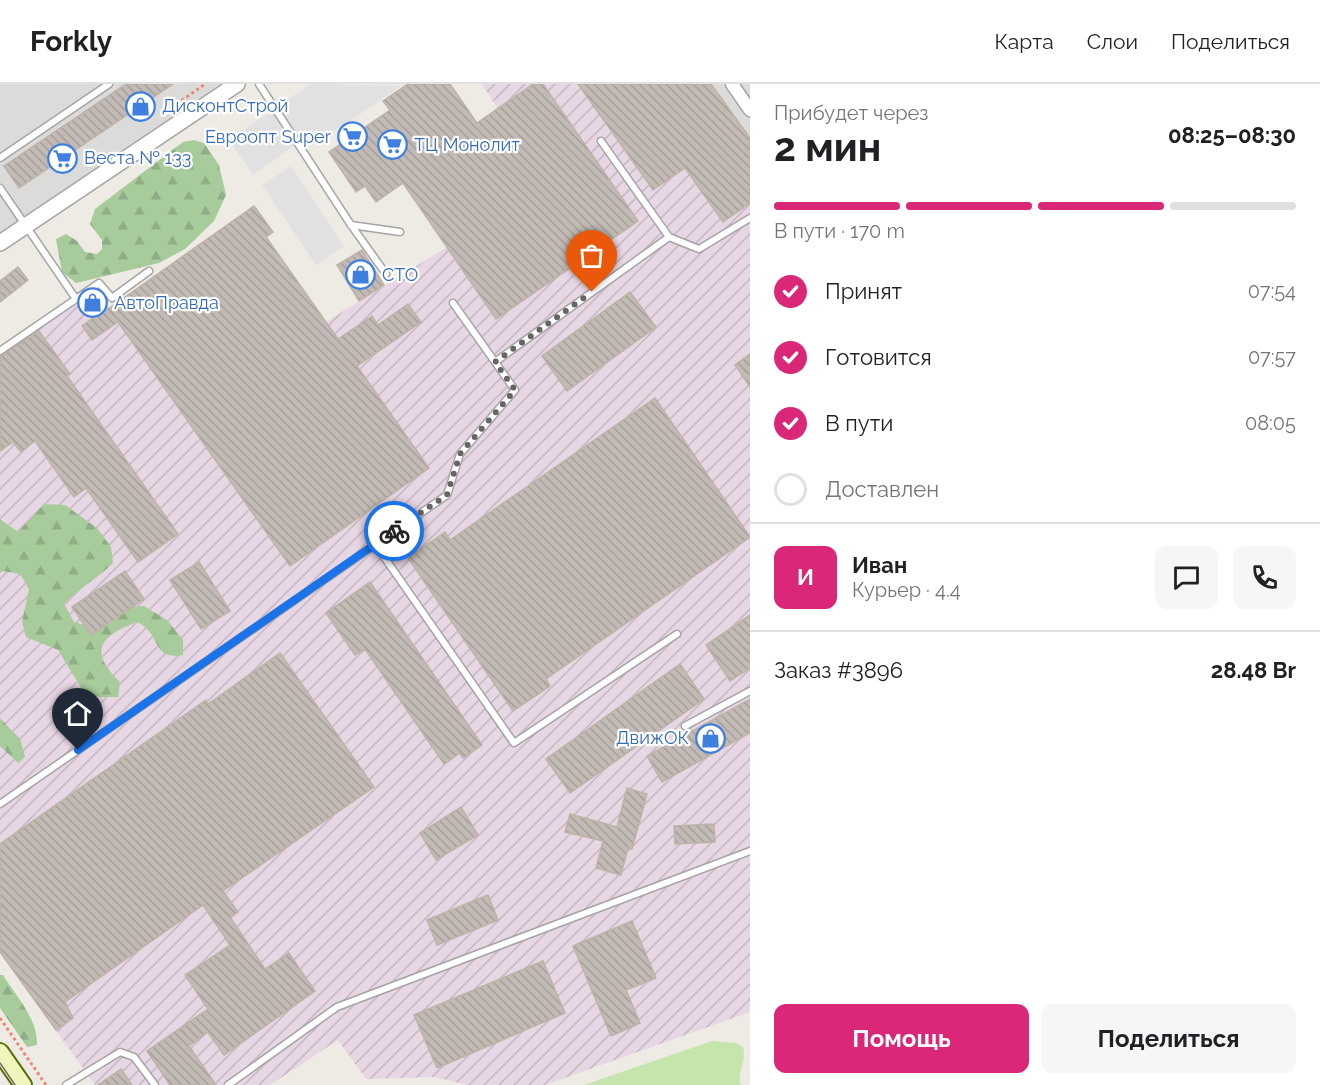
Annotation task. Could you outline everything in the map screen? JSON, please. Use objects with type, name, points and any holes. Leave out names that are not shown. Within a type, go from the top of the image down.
[{"type":"main road","points":[[0,1052],[23,1085]]},
{"type":"street","points":[[0,243],[237,84]]},
{"type":"street","points":[[732,84],[750,110]]},
{"type":"lane","points":[[0,158],[109,84]]},
{"type":"lane","points":[[259,84],[351,225],[386,274]]},
{"type":"lane","points":[[601,141],[669,237],[699,249],[750,219]]},
{"type":"lane","points":[[0,188],[76,299]]},
{"type":"lane","points":[[351,225],[400,232]]},
{"type":"lane","points":[[495,362],[669,237]]},
{"type":"lane","points":[[0,351],[99,283],[112,298],[149,271]]},
{"type":"lane","points":[[0,804],[447,495],[460,454],[515,390],[453,303]]},
{"type":"lane","points":[[375,544],[514,742],[677,634]]},
{"type":"lane","points":[[685,726],[750,691]]},
{"type":"lane","points":[[228,1085],[337,1007],[750,851]]},
{"type":"lane","points":[[66,1085],[120,1052],[134,1056],[155,1085]]},
{"type":"path","points":[[0,1018],[46,1085]]},
{"type":"shaded area","points":[[0,84],[220,84],[0,234]]},
{"type":"shaded area","points":[[311,84],[401,86],[315,145],[308,136],[253,175],[229,140]]},
{"type":"shaded area","points":[[482,84],[711,84],[750,138],[750,1012],[545,1085],[467,1085],[435,1077],[366,1079],[338,1040],[270,1085],[95,1085],[0,952],[0,451],[14,442],[0,388],[0,355],[95,290],[109,309],[254,206],[273,232],[266,237],[326,322],[447,247],[399,178],[498,109]]},
{"type":"shaded area","points":[[711,84],[750,84],[750,138]]},
{"type":"shaded area","points":[[291,166],[344,246],[316,265],[262,185]]},
{"type":"green space","points":[[194,140],[204,143],[219,165],[226,195],[214,221],[185,249],[159,263],[76,283],[62,272],[56,239],[66,234],[77,241],[85,252],[97,254],[102,249],[102,240],[90,224],[95,209],[183,142]]},
{"type":"green space","points":[[44,504],[65,505],[97,528],[111,547],[113,563],[64,604],[74,622],[87,626],[124,607],[144,606],[167,620],[183,640],[183,655],[166,654],[145,627],[137,622],[124,627],[107,639],[102,653],[104,662],[120,682],[118,697],[100,697],[83,691],[58,650],[26,637],[22,622],[29,589],[20,574],[3,571],[0,573],[0,519],[18,532]]},
{"type":"green space","points":[[0,718],[20,739],[25,757],[18,763],[0,746]]},
{"type":"green space","points":[[0,975],[3,975],[30,1017],[37,1045],[27,1047],[0,1008]]},
{"type":"green space","points":[[712,1041],[736,1043],[743,1047],[741,1085],[584,1085]]},
{"type":"building","points":[[126,84],[173,84],[19,188],[4,166]]},
{"type":"building","points":[[408,84],[450,84],[477,123],[533,84],[543,84],[638,221],[496,319],[403,183],[376,202],[365,186],[356,192],[329,152],[390,110],[383,101]]},
{"type":"building","points":[[578,84],[711,84],[750,138],[750,203],[723,222],[685,168],[653,190]]},
{"type":"building","points":[[254,206],[273,232],[266,237],[338,339],[372,316],[378,325],[408,304],[421,322],[357,366],[429,468],[290,566],[118,322],[92,340],[82,326],[94,317],[83,301],[96,291],[108,309]]},
{"type":"building","name":"СТО","points":[[362,250],[384,285],[359,301],[337,265]]},
{"type":"building","points":[[18,267],[28,280],[0,302],[0,281]]},
{"type":"building","points":[[630,292],[656,327],[567,391],[542,356]]},
{"type":"building","points":[[39,331],[70,374],[67,376],[178,534],[138,562],[86,488],[74,497],[35,441],[21,452],[13,442],[0,451],[0,356]]},
{"type":"building","points":[[750,354],[750,387],[735,365]]},
{"type":"building","points":[[655,398],[750,537],[546,679],[550,686],[513,711],[408,558],[445,532],[450,540]]},
{"type":"building","points":[[199,562],[230,611],[201,629],[170,580]]},
{"type":"building","points":[[125,571],[144,599],[91,635],[72,607]]},
{"type":"building","points":[[370,582],[482,745],[463,758],[460,753],[444,764],[365,649],[355,655],[326,613]]},
{"type":"building","points":[[750,615],[750,668],[730,681],[706,645]]},
{"type":"building","points":[[280,653],[374,787],[223,891],[238,912],[230,917],[265,969],[289,953],[315,991],[224,1055],[208,1032],[189,1046],[216,1085],[170,1085],[147,1051],[208,1009],[185,975],[230,945],[203,905],[65,1002],[73,1018],[56,1030],[0,952],[0,844],[206,700],[208,704]]},
{"type":"building","points":[[680,664],[704,699],[570,793],[546,759]]},
{"type":"building","name":"ДвижОК","points":[[750,699],[750,733],[662,782],[647,756]]},
{"type":"building","points":[[627,788],[647,794],[632,849],[628,848],[621,875],[596,868],[603,841],[565,832],[570,814],[617,827]]},
{"type":"building","points":[[461,807],[478,835],[436,860],[420,833]]},
{"type":"building","points":[[714,824],[715,842],[675,844],[674,826]]},
{"type":"building","points":[[488,895],[498,920],[437,945],[427,920]]},
{"type":"building","points":[[632,921],[656,978],[626,990],[640,1023],[611,1036],[573,946]]},
{"type":"building","points":[[543,961],[565,1013],[437,1068],[414,1015]]},
{"type":"building","points":[[121,1069],[132,1085],[98,1085]]},
{"type":"tram line","points":[[0,1063],[15,1085]]},
{"type":"way so far","points":[[394,531],[447,495],[460,454],[515,390],[495,362],[592,292]]},
{"type":"place","name":"ДисконтСтрой","points":[[141,106]]},
{"type":"place","name":"Евроопт Super","points":[[352,137]]},
{"type":"place","name":"ТЦ Монолит","points":[[393,145]]},
{"type":"place","name":"Веста № 133","points":[[63,158]]},
{"type":"place","name":"СТО","points":[[361,275]]},
{"type":"place","name":"АвтоПравда","points":[[93,303]]},
{"type":"place","name":"ДвижОК","points":[[710,738]]},
{"type":"route","points":[[78,750],[394,531]]}]
